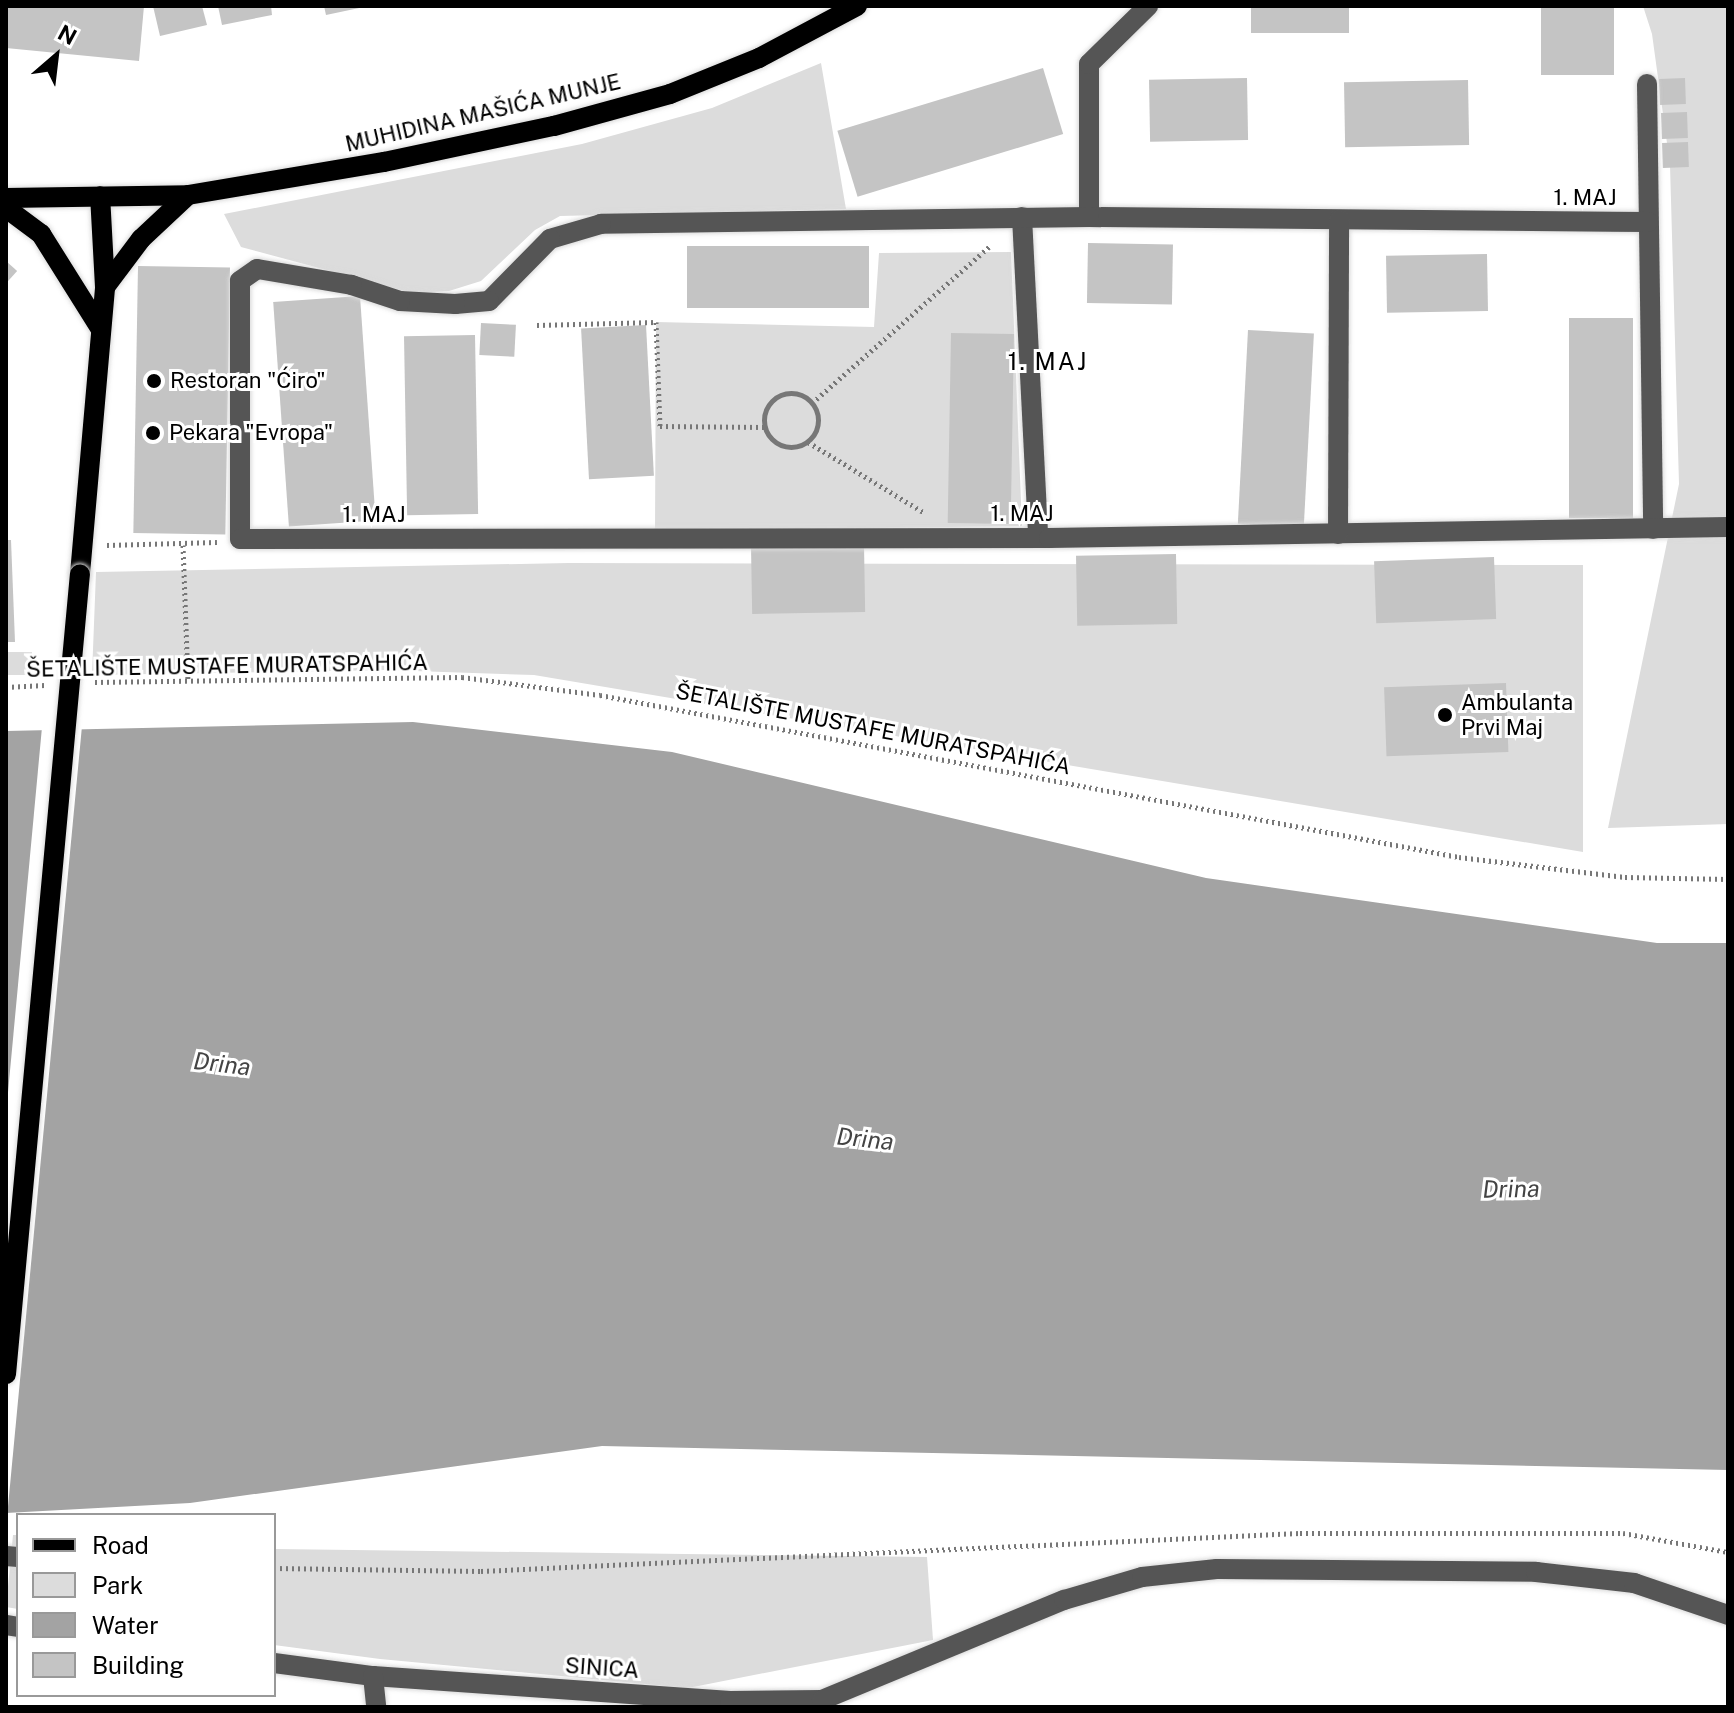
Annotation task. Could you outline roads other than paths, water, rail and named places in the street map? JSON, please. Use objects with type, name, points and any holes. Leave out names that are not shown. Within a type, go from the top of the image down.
[{"type":"main road","name":"MUHIDINA MAŠIĆA MUNJE","points":[[6,198],[188,195],[460,147],[670,94],[759,58],[857,6]]},
{"type":"main road","points":[[105,287],[141,239],[188,195]]},
{"type":"main road","points":[[6,1374],[105,287],[100,196]]},
{"type":"main road","points":[[6,208],[41,234],[100,328]]},
{"type":"street","points":[[1089,217],[1089,64],[1148,6]]},
{"type":"street","name":"1. MAJ","points":[[1647,84],[1653,529]]},
{"type":"street","points":[[1022,217],[1038,538]]},
{"type":"street","name":"1. MAJ","points":[[1648,222],[1022,217],[601,224],[550,239],[489,301],[455,304],[400,301],[352,285],[257,269],[240,281],[240,539],[1038,538],[1728,527]]},
{"type":"street","points":[[1338,534],[1339,220]]},
{"type":"street","points":[[823,1704],[1064,1600],[1142,1577],[1217,1569],[1536,1572],[1634,1583],[1728,1615]]},
{"type":"street","name":"SINICA","points":[[276,1663],[373,1676],[730,1701],[823,1704]]},
{"type":"street","points":[[373,1676],[376,1707]]},
{"type":"water","name":"Drina","points":[[413,722],[672,752],[1206,878],[1657,943],[1728,943],[1728,1470],[602,1446],[190,1503],[6,1513],[6,731]]},
{"type":"place","name":"Restoran \"Ćiro\"","points":[[154,381]]},
{"type":"place","name":"Pekara \"Evropa\"","points":[[153,433]]},
{"type":"place","name":"Ambulanta Prvi Maj","points":[[1445,715]]},
{"type":"district","name":"1. MAJ","points":[[1048,362]]}]
